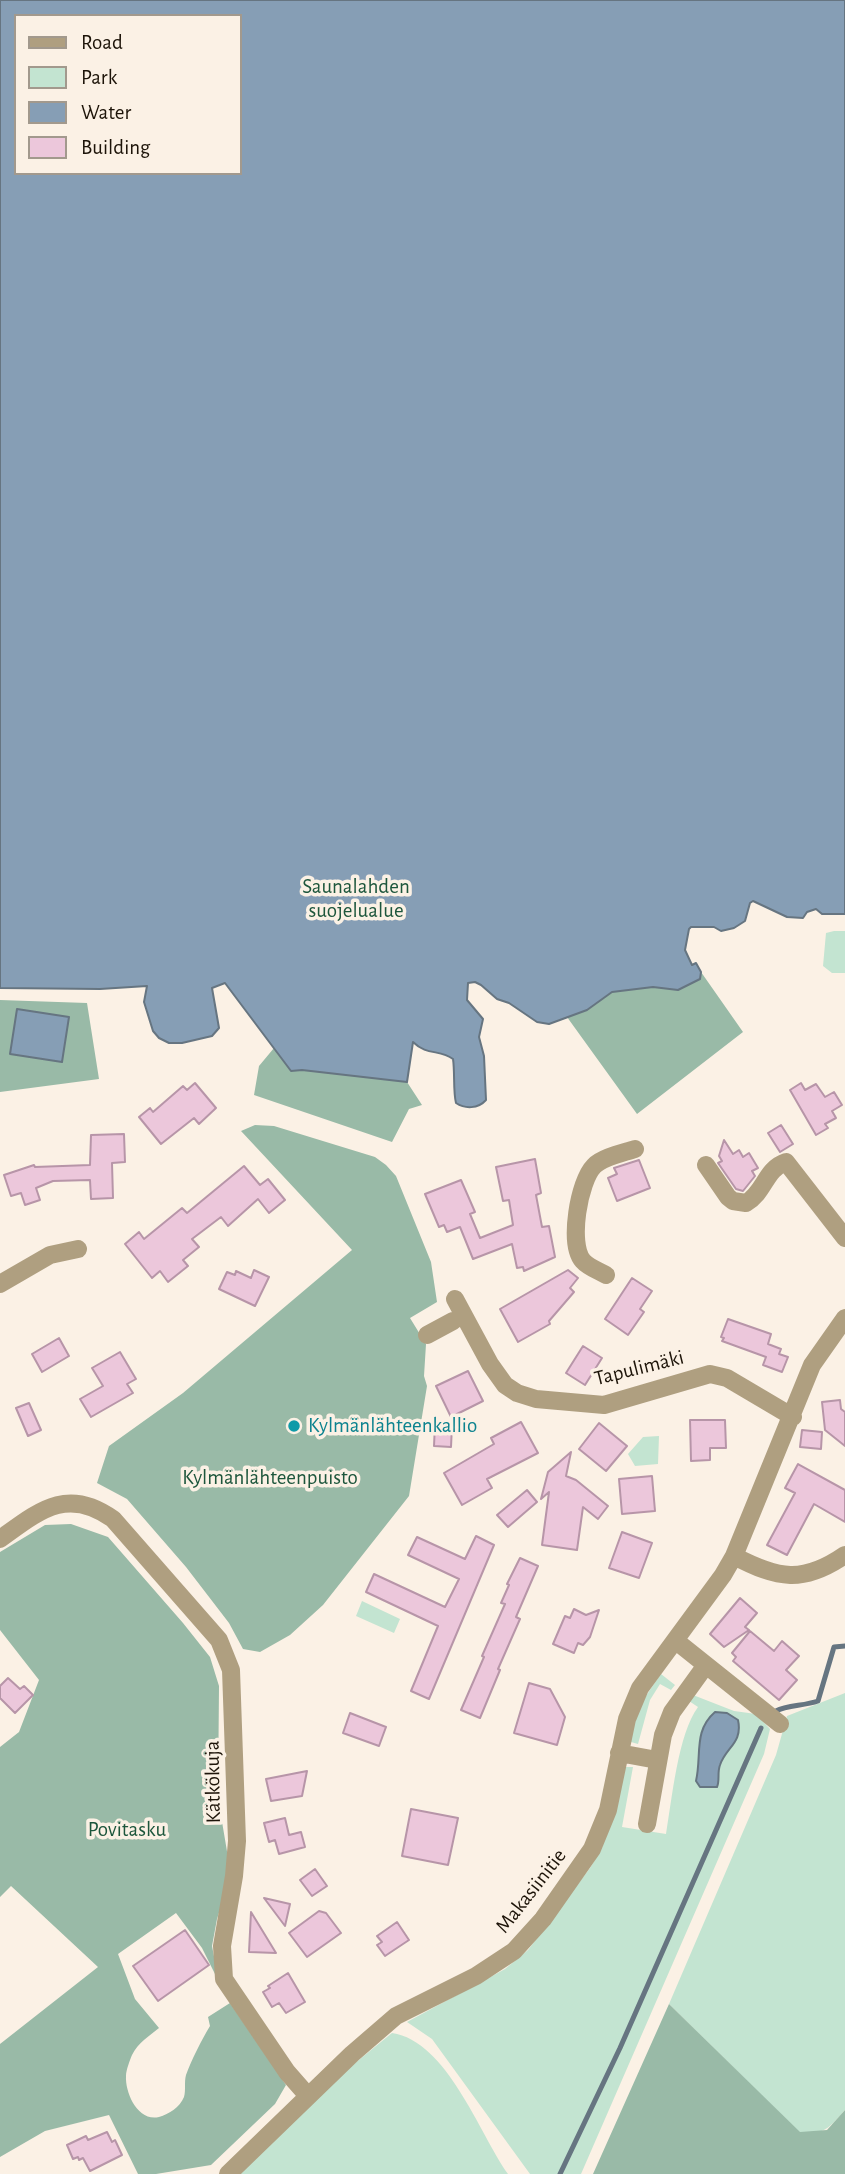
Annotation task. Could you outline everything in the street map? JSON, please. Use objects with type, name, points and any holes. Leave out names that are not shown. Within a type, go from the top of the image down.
[{"type":"street","points":[[606,1275],[583,1263],[578,1252],[578,1207],[586,1177],[596,1164],[635,1149]]},
{"type":"street","points":[[706,1165],[728,1197],[733,1201],[746,1203],[755,1198],[774,1169],[786,1162],[845,1238]]},
{"type":"street","points":[[0,1284],[50,1255],[78,1250]]},
{"type":"street","name":"Tapulimäki","points":[[455,1299],[490,1364],[505,1385],[517,1393],[536,1399],[604,1405],[710,1374],[727,1378],[793,1416]]},
{"type":"street","name":"Makasiinitie","points":[[228,2174],[396,2016],[476,1976],[504,1958],[514,1951],[543,1919],[593,1849],[608,1810],[619,1753],[640,1688],[676,1642],[734,1556],[812,1365],[845,1318]]},
{"type":"street","points":[[427,1335],[453,1321]]},
{"type":"street","name":"Kätkökuja","points":[[0,1538],[40,1510],[59,1503],[97,1507],[113,1519],[219,1640],[231,1670],[237,1842],[222,1946],[224,1979],[287,2072],[308,2096]]},
{"type":"street","points":[[734,1556],[754,1567],[797,1577],[828,1567],[845,1555]]},
{"type":"street","points":[[676,1642],[779,1724]]},
{"type":"street","points":[[647,1824],[663,1735],[672,1712],[706,1665]]},
{"type":"street","points":[[619,1753],[657,1760]]},
{"type":"green space","points":[[845,931],[845,973],[832,973],[823,966],[826,933]]},
{"type":"green space","points":[[701,972],[743,1032],[637,1114],[567,1017],[587,1010],[612,992],[653,987],[678,990],[700,979]]},
{"type":"green space","points":[[0,1000],[87,1003],[99,1079],[0,1092]]},
{"type":"green space","points":[[274,1048],[292,1071],[407,1082],[422,1105],[409,1109],[392,1142],[254,1095],[259,1066]]},
{"type":"green space","name":"Kylmänlähteenpuisto","points":[[255,1125],[274,1126],[375,1157],[386,1165],[396,1176],[431,1262],[437,1302],[410,1318],[426,1344],[424,1376],[427,1386],[409,1496],[323,1605],[290,1635],[260,1652],[243,1649],[229,1623],[186,1567],[127,1499],[97,1483],[109,1446],[183,1393],[352,1250],[241,1131]]},
{"type":"green space","points":[[659,1436],[658,1464],[635,1466],[628,1454],[643,1437]]},
{"type":"green space","name":"Povitasku","points":[[71,1524],[108,1537],[210,1657],[219,1686],[218,1798],[231,1875],[217,1919],[212,1946],[219,1982],[202,1948],[176,1913],[118,1954],[135,1999],[159,2028],[137,2047],[127,2071],[126,2083],[130,2098],[139,2111],[145,2115],[159,2117],[180,2104],[184,2097],[188,2069],[210,2026],[208,2017],[230,2003],[286,2085],[275,2104],[211,2165],[156,2174],[138,2174],[109,2115],[45,2131],[0,2157],[0,2044],[98,1967],[11,1886],[0,1897],[0,1747],[19,1732],[39,1680],[0,1630],[0,1552],[45,1525]]},
{"type":"green space","points":[[362,1601],[400,1619],[394,1633],[356,1616]]},
{"type":"green space","points":[[661,1674],[675,1685],[671,1690],[660,1684],[650,1700],[638,1744],[631,1742],[632,1725],[645,1697]]},
{"type":"green space","points":[[845,1693],[845,2110],[826,2129],[815,2133],[800,2133],[669,2004],[776,1755],[787,1716]]},
{"type":"green space","points":[[693,1695],[734,1711],[756,1714],[770,1729],[764,1754],[581,2174],[530,2174],[432,2039],[407,2022],[505,1969],[528,1950],[602,1848],[625,1767],[633,1767],[622,1827],[666,1834],[685,1733],[698,1707],[689,1701]]},
{"type":"green space","points":[[669,2004],[800,2132],[827,2130],[845,2110],[845,2174],[593,2174]]},
{"type":"green space","points":[[392,2033],[412,2040],[445,2070],[508,2174],[239,2174],[344,2072]]},
{"type":"water","points":[[0,0],[845,0],[845,914],[822,914],[816,909],[807,912],[803,918],[787,917],[753,901],[745,921],[734,928],[721,931],[714,927],[689,929],[685,950],[692,965],[696,963],[701,972],[700,979],[678,990],[653,987],[612,992],[587,1010],[549,1024],[537,1022],[509,1003],[497,999],[481,985],[468,983],[467,1000],[483,1019],[479,1037],[484,1056],[486,1100],[471,1107],[456,1103],[453,1059],[423,1049],[413,1042],[407,1082],[291,1071],[225,983],[212,988],[219,1028],[212,1036],[182,1043],[169,1043],[153,1031],[144,1002],[147,986],[100,989],[0,988]]},
{"type":"water","points":[[17,1009],[69,1017],[62,1062],[10,1054]]},
{"type":"water","points":[[715,1712],[727,1713],[738,1720],[738,1734],[720,1765],[717,1787],[700,1787],[696,1781],[701,1735],[708,1719]]},
{"type":"building","points":[[195,1083],[216,1108],[199,1124],[194,1118],[161,1144],[139,1117],[150,1108],[153,1112],[183,1086],[187,1090]]},
{"type":"building","points":[[801,1083],[805,1090],[816,1084],[825,1097],[834,1092],[842,1105],[832,1111],[836,1118],[825,1124],[828,1128],[816,1135],[790,1090]]},
{"type":"building","points":[[781,1125],[793,1144],[780,1152],[768,1133]]},
{"type":"building","points":[[124,1134],[125,1162],[112,1163],[113,1198],[91,1199],[90,1180],[53,1181],[36,1188],[40,1200],[25,1205],[21,1193],[11,1196],[4,1175],[34,1165],[90,1165],[91,1135]]},
{"type":"building","points":[[724,1140],[733,1154],[739,1150],[743,1157],[749,1153],[758,1168],[752,1171],[755,1176],[743,1191],[736,1189],[718,1163],[722,1161],[719,1156]]},
{"type":"building","points":[[535,1159],[541,1193],[536,1195],[542,1227],[549,1226],[555,1257],[524,1271],[523,1267],[517,1268],[512,1244],[473,1259],[460,1227],[447,1232],[444,1225],[439,1227],[425,1194],[461,1180],[475,1212],[470,1214],[480,1238],[513,1225],[509,1200],[503,1201],[496,1167]]},
{"type":"building","points":[[639,1160],[650,1188],[617,1201],[608,1178],[617,1174],[614,1168]]},
{"type":"building","points":[[244,1166],[260,1185],[268,1179],[285,1200],[269,1213],[258,1199],[228,1226],[221,1217],[192,1239],[199,1247],[183,1260],[188,1266],[168,1282],[160,1271],[152,1278],[125,1244],[139,1232],[144,1239],[182,1208],[187,1213]]},
{"type":"building","points":[[254,1270],[269,1277],[255,1306],[219,1289],[227,1272],[235,1275],[236,1271],[251,1278]]},
{"type":"building","points":[[568,1270],[578,1278],[570,1288],[574,1292],[549,1321],[550,1324],[518,1342],[500,1309]]},
{"type":"building","points":[[632,1278],[652,1291],[640,1309],[644,1312],[628,1335],[605,1319]]},
{"type":"building","points":[[728,1319],[771,1334],[768,1344],[781,1349],[779,1354],[788,1357],[782,1372],[763,1365],[766,1357],[722,1341]]},
{"type":"building","points":[[59,1338],[69,1356],[42,1372],[32,1354]]},
{"type":"building","points":[[583,1346],[602,1358],[585,1385],[566,1373]]},
{"type":"building","points":[[120,1352],[136,1379],[127,1384],[133,1393],[91,1417],[80,1399],[103,1386],[92,1368]]},
{"type":"building","points":[[468,1371],[483,1401],[451,1417],[436,1386]]},
{"type":"building","points":[[840,1400],[841,1409],[845,1412],[845,1446],[825,1430],[822,1402]]},
{"type":"building","points":[[29,1403],[41,1430],[28,1436],[16,1408]]},
{"type":"building","points":[[690,1420],[725,1420],[726,1448],[710,1448],[710,1460],[691,1461]]},
{"type":"building","points":[[521,1422],[538,1453],[487,1479],[492,1488],[462,1505],[444,1473],[494,1444],[491,1438]]},
{"type":"building","points":[[599,1423],[627,1446],[606,1471],[579,1449]]},
{"type":"building","points":[[435,1424],[452,1425],[451,1447],[434,1446]]},
{"type":"building","points":[[802,1430],[822,1432],[821,1449],[800,1447]]},
{"type":"building","points":[[571,1452],[566,1476],[576,1480],[608,1506],[598,1519],[583,1507],[577,1550],[542,1545],[549,1492],[541,1499],[548,1472]]},
{"type":"building","points":[[798,1464],[845,1490],[845,1522],[814,1504],[787,1555],[767,1545],[795,1493],[785,1488]]},
{"type":"building","points":[[652,1476],[655,1511],[622,1514],[619,1479]]},
{"type":"building","points":[[527,1490],[537,1502],[508,1527],[497,1515]]},
{"type":"building","points":[[622,1532],[652,1543],[639,1578],[609,1568]]},
{"type":"building","points":[[476,1536],[494,1545],[429,1699],[411,1691],[438,1626],[366,1592],[374,1574],[445,1607],[459,1579],[408,1555],[417,1537],[465,1559]]},
{"type":"building","points":[[520,1558],[538,1566],[516,1617],[520,1619],[480,1718],[461,1710],[505,1604],[501,1603],[509,1585],[507,1584]]},
{"type":"building","points":[[740,1598],[757,1613],[745,1627],[749,1630],[724,1647],[710,1634]]},
{"type":"building","points":[[574,1609],[586,1615],[599,1610],[590,1637],[583,1645],[578,1643],[574,1653],[553,1644],[565,1616],[570,1618]]},
{"type":"building","points":[[750,1631],[774,1651],[782,1641],[799,1656],[786,1670],[797,1680],[779,1700],[733,1661],[736,1657],[732,1653]]},
{"type":"building","points":[[8,1678],[20,1689],[24,1686],[33,1695],[15,1713],[0,1698],[0,1686]]},
{"type":"building","points":[[529,1683],[550,1689],[565,1717],[557,1745],[514,1733]]},
{"type":"building","points":[[350,1713],[386,1727],[379,1746],[343,1733]]},
{"type":"building","points":[[307,1771],[302,1796],[271,1801],[266,1779]]},
{"type":"building","points":[[411,1809],[458,1818],[448,1865],[402,1856]]},
{"type":"building","points":[[285,1818],[289,1835],[301,1832],[305,1847],[279,1854],[275,1840],[269,1842],[264,1823]]},
{"type":"building","points":[[315,1869],[327,1886],[312,1896],[300,1880]]},
{"type":"building","points":[[264,1898],[290,1904],[285,1926]]},
{"type":"building","points":[[319,1911],[326,1913],[341,1933],[307,1957],[289,1933]]},
{"type":"building","points":[[251,1912],[276,1953],[249,1952]]},
{"type":"building","points":[[397,1922],[409,1940],[385,1956],[377,1945],[382,1942],[377,1936]]},
{"type":"building","points":[[185,1930],[209,1965],[158,2001],[133,1966]]},
{"type":"building","points":[[288,1973],[305,2002],[286,2013],[279,2003],[272,2007],[263,1992]]},
{"type":"building","points":[[107,2132],[112,2142],[115,2140],[122,2155],[90,2171],[83,2158],[73,2159],[67,2145],[86,2136],[88,2140]]},
{"type":"waterway","points":[[776,1711],[818,1701],[834,1647],[845,1646]]},
{"type":"waterway","points":[[560,2174],[620,2048],[761,1728]]},
{"type":"place","name":"Kylmänlähteenkallio","points":[[294,1426]]},
{"type":"park label","name":"Saunalahden suojelualue","points":[[356,899]]}]
